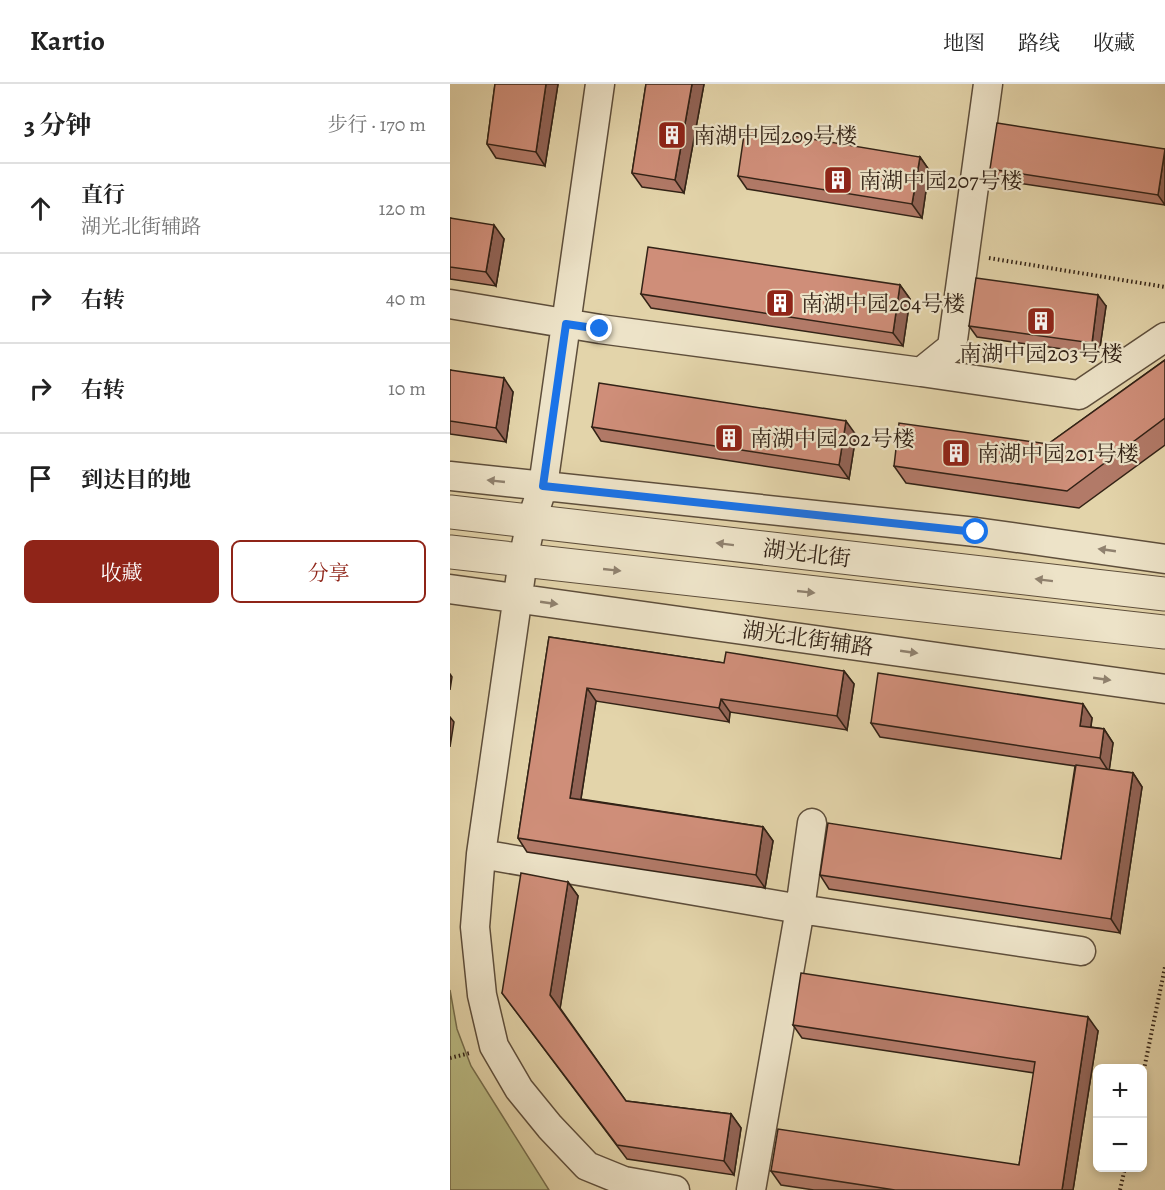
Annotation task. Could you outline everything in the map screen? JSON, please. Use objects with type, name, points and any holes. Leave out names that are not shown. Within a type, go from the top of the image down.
[{"type":"street","points":[[600,84],[543,486],[531,522],[523,560],[482,855],[475,927],[482,995],[494,1046],[519,1089],[550,1128],[587,1166],[624,1182],[675,1190]]},
{"type":"street","points":[[921,372],[952,347],[988,84]]},
{"type":"street","points":[[450,304],[624,333],[1079,394],[1165,337]]},
{"type":"street","points":[[450,476],[976,532],[1165,559]]},
{"type":"street","name":"湖光北街","points":[[450,512],[1165,594]]},
{"type":"street","name":"湖光北街","points":[[450,552],[1165,632]]},
{"type":"street","name":"湖光北街辅路","points":[[450,589],[1165,688]]},
{"type":"street","points":[[751,1190],[800,909],[812,823]]},
{"type":"street","points":[[482,855],[800,909],[1081,951]]},
{"type":"path","points":[[965,255],[1165,287]]},
{"type":"path","points":[[1146,1064],[1165,967]]},
{"type":"path","points":[[1120,1190],[1124,1172]]},
{"type":"green space","points":[[450,990],[457,1029],[471,1066],[549,1190],[450,1190]]},
{"type":"building","points":[[495,84],[546,84],[536,152],[487,144]]},
{"type":"building","name":"南湖中园209号楼","points":[[646,84],[692,84],[675,180],[632,173]]},
{"type":"building","points":[[997,123],[1165,149],[1158,195],[990,169]]},
{"type":"building","name":"南湖中园207号楼","points":[[745,128],[920,157],[912,204],[738,176]]},
{"type":"building","points":[[450,218],[494,225],[486,272],[450,267]]},
{"type":"building","name":"南湖中园204号楼","points":[[648,247],[900,285],[893,333],[641,294]]},
{"type":"building","name":"南湖中园203号楼","points":[[976,278],[1098,295],[1092,343],[969,326]]},
{"type":"building","points":[[1165,360],[1165,418],[1067,491],[894,466],[899,423],[1048,444]]},
{"type":"building","points":[[450,370],[504,378],[496,428],[450,421]]},
{"type":"building","name":"南湖中园202号楼","points":[[599,383],[846,421],[839,465],[592,427]]},
{"type":"building","points":[[549,637],[724,663],[726,652],[844,671],[837,716],[721,699],[719,708],[587,688],[570,798],[763,827],[756,875],[518,838]]},
{"type":"building","points":[[878,673],[1083,704],[1080,726],[1104,729],[1100,758],[871,723]]},
{"type":"building","points":[[1076,765],[1133,773],[1111,919],[820,875],[828,823],[1061,859]]},
{"type":"building","points":[[521,873],[568,882],[550,995],[626,1101],[731,1114],[724,1161],[617,1145],[502,993]]},
{"type":"building","points":[[801,973],[1088,1017],[1062,1190],[895,1190],[771,1171],[778,1129],[1019,1165],[1035,1062],[793,1025]]},
{"type":"place","name":"南湖中园209号楼","points":[[672,135]]},
{"type":"place","name":"南湖中园207号楼","points":[[838,180]]},
{"type":"place","name":"南湖中园204号楼","points":[[780,303]]},
{"type":"place","name":"南湖中园203号楼","points":[[1041,321]]},
{"type":"place","name":"南湖中园202号楼","points":[[729,438]]},
{"type":"place","name":"南湖中园201号楼","points":[[956,453]]},
{"type":"route","points":[[600,329],[566,324],[543,486],[976,532]]}]
